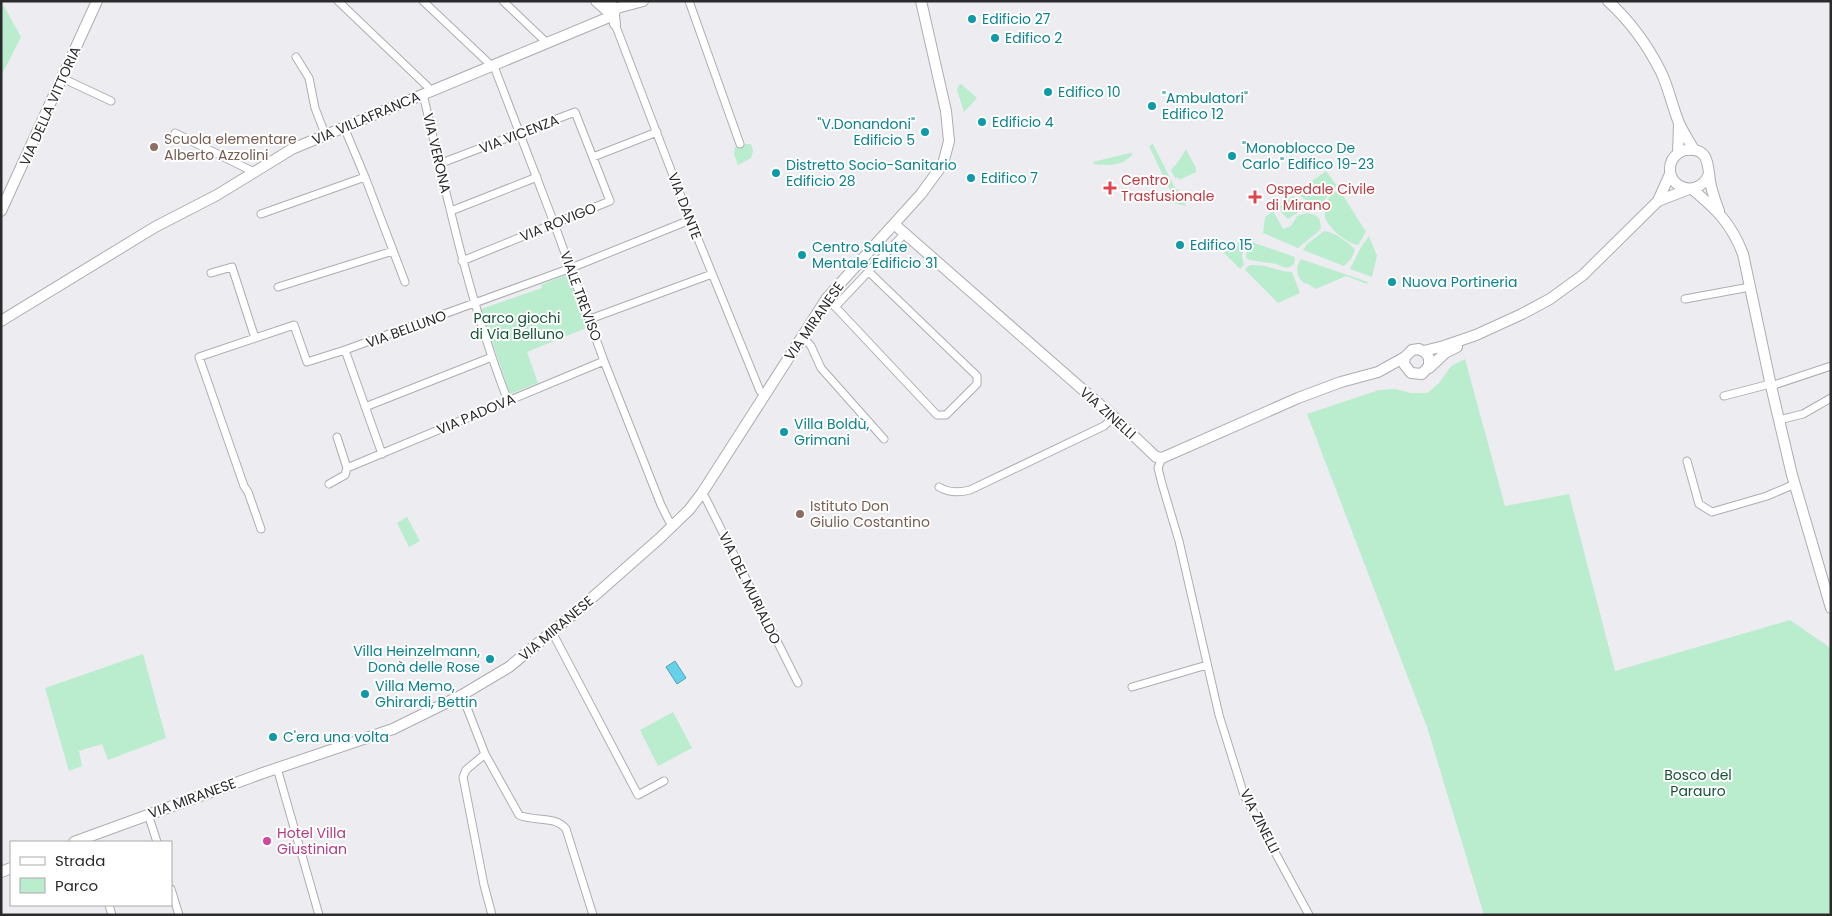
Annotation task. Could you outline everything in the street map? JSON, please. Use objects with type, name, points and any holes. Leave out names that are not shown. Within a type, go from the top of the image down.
[{"type":"main road","name":"VIA DELLA VITTORIA","points":[[1,211],[97,1]]},
{"type":"main road","points":[[596,1],[613,13]]},
{"type":"main road","name":"VIA DANTE","points":[[609,1],[613,8],[615,24]]},
{"type":"main road","name":"VIA VILLAFRANCA","points":[[1,321],[167,220],[217,195],[279,156],[325,134],[607,18],[613,13],[631,9],[644,1]]},
{"type":"main road","name":"VIA MIRANESE","points":[[90,840],[148,814],[393,729],[462,695],[509,667],[552,632],[673,525],[702,493],[827,298],[939,172],[947,153],[949,137],[946,111],[921,1]]},
{"type":"main road","points":[[1608,1],[1634,29],[1661,72],[1670,93],[1679,124],[1694,150]]},
{"type":"main road","points":[[1678,153],[1679,124]]},
{"type":"main road","points":[[1378,372],[1419,375],[1445,353],[1522,314],[1550,298],[1583,275],[1658,202],[1670,174],[1671,162],[1678,153],[1694,150],[1706,159],[1719,212]]},
{"type":"main road","points":[[1670,174],[1679,186],[1691,189],[1719,212],[1737,238],[1746,263],[1771,385],[1795,484],[1831,608]]},
{"type":"main road","points":[[1658,202],[1703,183],[1709,174]]},
{"type":"main road","name":"VIA ZINELLI","points":[[894,224],[1114,417],[1156,457],[1162,458]]},
{"type":"main road","points":[[1424,351],[1476,336]]},
{"type":"main road","points":[[1162,458],[1298,398],[1378,372],[1405,357],[1412,350],[1419,349],[1424,351],[1430,358],[1428,369]]},
{"type":"main road","points":[[1405,357],[1406,368],[1411,374]]},
{"type":"street","points":[[424,1],[492,65]]},
{"type":"street","points":[[503,1],[546,42]]},
{"type":"street","points":[[689,1],[740,144]]},
{"type":"street","points":[[343,3],[427,86],[427,92]]},
{"type":"street","name":"VIA DANTE","points":[[615,24],[690,220],[760,391],[765,394]]},
{"type":"street","points":[[296,57],[309,78],[315,108],[325,134]]},
{"type":"street","name":"VIALE TREVISO","points":[[492,65],[537,177],[604,360],[661,505],[673,525]]},
{"type":"street","points":[[62,78],[111,102]]},
{"type":"street","name":"VIA VERONA","points":[[427,92],[439,164],[462,261],[492,357],[508,400]]},
{"type":"street","name":"VIA VICENZA","points":[[439,164],[575,112],[593,156]]},
{"type":"street","points":[[344,127],[366,177],[405,282]]},
{"type":"street","points":[[593,156],[657,132]]},
{"type":"street","points":[[175,133],[254,172]]},
{"type":"street","name":"VIA ROVIGO","points":[[462,261],[610,201],[593,156]]},
{"type":"street","points":[[261,214],[366,177]]},
{"type":"street","name":"VIA VERONA","points":[[450,211],[537,177]]},
{"type":"street","name":"VIA BELLUNO","points":[[261,529],[199,357],[294,325],[307,362],[475,304],[690,220]]},
{"type":"street","name":"VIA MIRANESE","points":[[835,307],[905,233]]},
{"type":"street","points":[[278,287],[393,251]]},
{"type":"street","points":[[211,273],[232,267],[255,338]]},
{"type":"street","points":[[827,298],[937,415],[946,415],[977,384],[977,376],[869,272]]},
{"type":"street","points":[[590,319],[712,274]]},
{"type":"street","points":[[1685,299],[1750,287]]},
{"type":"street","points":[[802,336],[811,346],[821,368],[884,440]]},
{"type":"street","points":[[345,350],[382,454]]},
{"type":"street","points":[[365,407],[492,357]]},
{"type":"street","name":"VIA PADOVA","points":[[329,484],[345,476],[347,468],[604,360]]},
{"type":"street","points":[[1724,396],[1771,385],[1831,366]]},
{"type":"street","points":[[1779,420],[1803,414],[1831,398]]},
{"type":"street","points":[[939,488],[947,492],[970,490],[1104,426],[1114,417]]},
{"type":"street","points":[[336,438],[347,468]]},
{"type":"street","name":"VIA ZINELLI","points":[[1162,458],[1158,468],[1179,541],[1219,715],[1244,795],[1309,915]]},
{"type":"street","points":[[1686,461],[1699,504],[1712,512],[1767,496],[1795,484]]},
{"type":"street","name":"VIA DEL MURIALDO","points":[[702,493],[798,683]]},
{"type":"street","points":[[552,632],[638,795],[664,780]]},
{"type":"street","points":[[1132,687],[1207,665]]},
{"type":"street","points":[[462,695],[485,754],[519,815],[552,820],[562,824],[566,829],[593,915]]},
{"type":"street","points":[[485,754],[466,770],[464,777],[484,885],[492,915]]},
{"type":"street","points":[[277,768],[319,915]]},
{"type":"street","points":[[148,814],[157,841]]},
{"type":"street","points":[[172,892],[179,915]]},
{"type":"green space","points":[[1,1],[21,37],[1,76]]},
{"type":"green space","points":[[961,84],[977,98],[964,112],[957,90]]},
{"type":"green space","points":[[751,144],[753,151],[751,158],[738,165],[734,154],[735,147]]},
{"type":"green space","points":[[1153,144],[1186,206],[1174,203],[1174,198],[1149,146]]},
{"type":"green space","points":[[1186,149],[1196,168],[1196,172],[1179,180],[1178,177],[1175,178],[1171,170]]},
{"type":"green space","points":[[1130,153],[1133,154],[1120,163],[1100,165],[1093,162]]},
{"type":"green space","points":[[1326,171],[1337,186],[1330,191],[1322,205],[1317,208],[1300,196],[1298,191]]},
{"type":"green space","points":[[1339,189],[1366,232],[1358,245],[1339,235],[1325,218],[1327,201]]},
{"type":"green space","points":[[1293,196],[1306,207],[1288,219],[1282,213],[1280,206]]},
{"type":"green space","points":[[1273,211],[1283,229],[1291,226],[1297,216],[1307,213],[1319,218],[1320,230],[1298,248],[1263,233],[1265,217]]},
{"type":"green space","points":[[1324,231],[1341,238],[1355,250],[1351,259],[1344,266],[1303,250],[1307,244]]},
{"type":"green space","points":[[1369,236],[1377,256],[1372,277],[1350,269]]},
{"type":"green space","points":[[1241,238],[1246,240],[1242,256],[1244,265],[1240,269],[1224,253],[1237,245]]},
{"type":"green space","points":[[1249,241],[1295,257],[1294,264],[1288,268],[1277,264],[1249,260],[1246,257]]},
{"type":"green space","points":[[1301,259],[1368,282],[1367,284],[1346,276],[1316,289],[1299,278],[1297,269]]},
{"type":"green space","points":[[1253,265],[1292,272],[1300,293],[1278,303],[1245,270],[1248,266]]},
{"type":"green space","name":"Parco giochi di Via Belluno","points":[[568,274],[586,328],[527,352],[538,383],[510,394],[481,309],[542,288],[541,285]]},
{"type":"green space","name":"Bosco del Parauro","points":[[1465,359],[1505,506],[1569,494],[1615,671],[1790,620],[1829,647],[1831,652],[1831,915],[1484,915],[1427,727],[1307,414],[1379,390],[1395,389],[1411,393],[1427,393],[1439,383],[1451,366]]},
{"type":"green space","points":[[407,517],[420,541],[409,547],[397,523]]},
{"type":"green space","points":[[143,654],[166,738],[108,760],[102,744],[79,751],[82,766],[69,771],[45,688]]},
{"type":"green space","points":[[673,712],[692,748],[658,766],[640,730]]},
{"type":"water","points":[[675,661],[686,678],[677,684],[666,667]]},
{"type":"place","name":"Edificio 27","points":[[972,19]]},
{"type":"place","name":"Edifico 2","points":[[995,38]]},
{"type":"place","name":"Edifico 10","points":[[1048,92]]},
{"type":"place","name":"\"Ambulatori\" Edifico 12","points":[[1152,106]]},
{"type":"place","name":"Edificio 4","points":[[982,122]]},
{"type":"place","name":"\"V.Donandoni\" Edificio 5","points":[[925,132]]},
{"type":"place","name":"Scuola elementare Alberto Azzolini","points":[[154,147]]},
{"type":"place","name":"\"Monoblocco De Carlo\" Edifico 19-23","points":[[1232,156]]},
{"type":"place","name":"Distretto Socio-Sanitario Edificio 28","points":[[776,173]]},
{"type":"place","name":"Edifico 7","points":[[971,178]]},
{"type":"place","name":"Centro Trasfusionale","points":[[1110,188]]},
{"type":"place","name":"Ospedale Civile di Mirano","points":[[1255,197]]},
{"type":"place","name":"Edifico 15","points":[[1180,245]]},
{"type":"place","name":"Centro Salute Mentale Edificio 31","points":[[802,255]]},
{"type":"place","name":"Nuova Portineria","points":[[1392,282]]},
{"type":"place","name":"Villa Boldù, Grimani","points":[[784,432]]},
{"type":"place","name":"Istituto Don Giulio Costantino","points":[[800,514]]},
{"type":"place","name":"Villa Heinzelmann, Donà delle Rose","points":[[490,659]]},
{"type":"place","name":"Villa Memo, Ghirardi, Bettin","points":[[365,694]]},
{"type":"place","name":"C'era una volta","points":[[273,737]]},
{"type":"place","name":"Hotel Villa Giustinian","points":[[267,841]]}]
